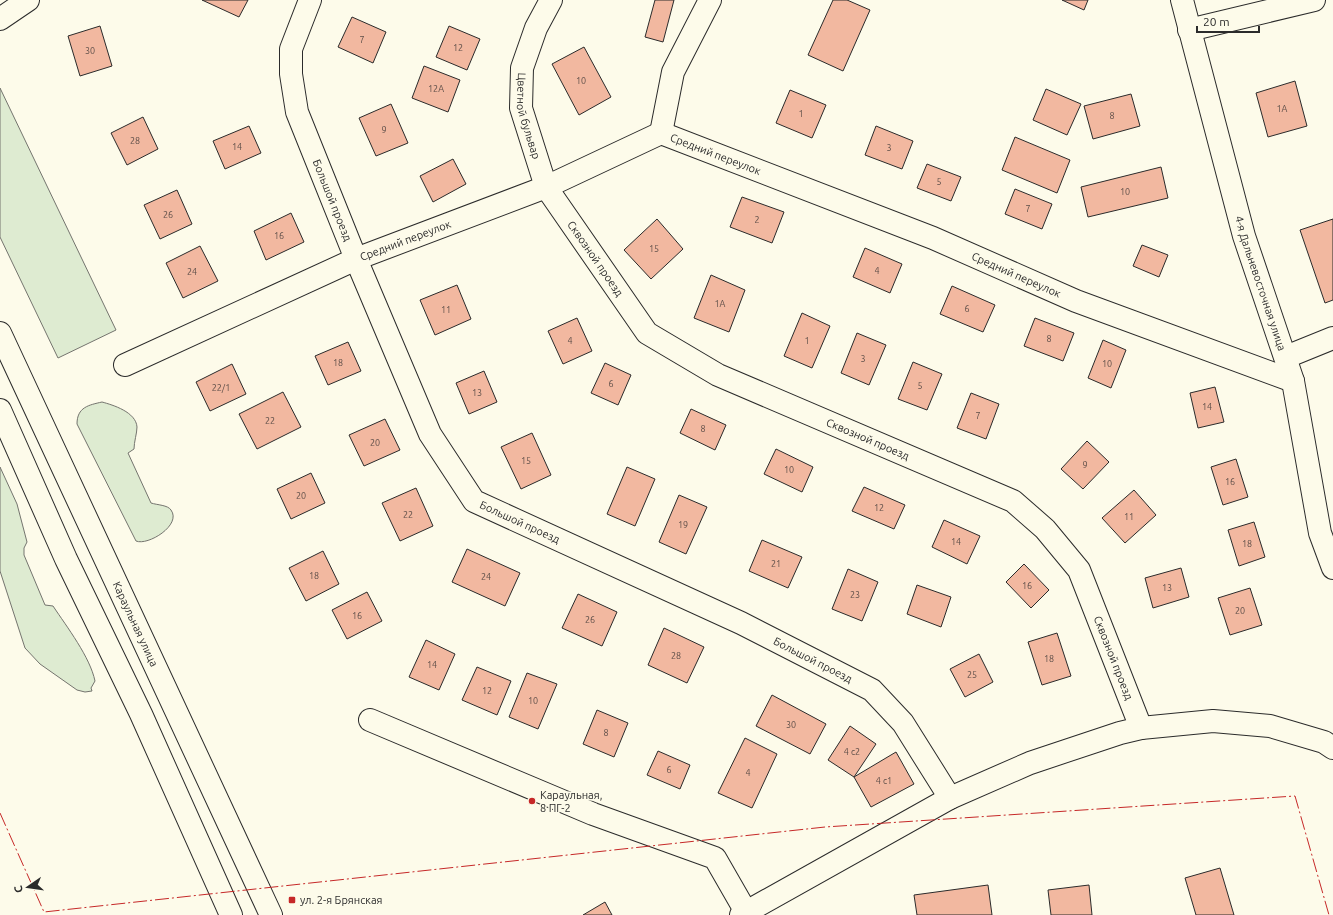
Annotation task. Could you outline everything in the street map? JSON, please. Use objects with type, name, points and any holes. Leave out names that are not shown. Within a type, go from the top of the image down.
[{"type":"street","points":[[0,19],[28,0]]},
{"type":"street","name":"Большой проезд","points":[[310,0],[291,49],[291,74],[297,112],[356,259],[430,434],[474,501],[741,623],[872,690],[903,723],[950,798]]},
{"type":"street","name":"Цветной бульвар","points":[[546,187],[521,108],[522,68],[536,28],[551,0]]},
{"type":"street","points":[[661,133],[673,72],[710,0]]},
{"type":"street","name":"4-я Дальневосточная улица","points":[[1182,0],[1244,236],[1286,357],[1292,381],[1320,533],[1333,568]]},
{"type":"street","points":[[1189,30],[1314,0]]},
{"type":"street","name":"Средний переулок","points":[[125,365],[356,259],[546,187],[661,133],[933,238],[1076,301],[1292,381]]},
{"type":"street","name":"Сквозной проезд","points":[[546,187],[647,333],[718,375],[1013,501],[1045,528],[1079,570],[1141,728]]},
{"type":"street","name":"Караульная улица","points":[[0,334],[271,915]]},
{"type":"street","points":[[1286,357],[1333,338]]},
{"type":"street","points":[[0,410],[66,559],[141,714],[231,915]]},
{"type":"street","points":[[370,720],[593,814],[715,858],[743,914],[950,798],[1030,763],[1120,732],[1141,728],[1213,721],[1270,726],[1324,742],[1333,748]]},
{"type":"green space","points":[[0,88],[116,330],[58,358],[0,237]]},
{"type":"green space","points":[[102,402],[123,410],[133,417],[136,422],[137,429],[134,449],[128,453],[151,503],[170,508],[173,516],[172,522],[168,528],[162,533],[148,540],[141,542],[136,541],[77,424],[81,410],[88,406]]},
{"type":"green space","points":[[0,467],[17,504],[27,542],[24,548],[24,555],[45,605],[53,606],[77,642],[88,662],[95,681],[91,688],[92,691],[85,692],[77,690],[40,664],[25,648],[0,571]]},
{"type":"building","points":[[202,0],[248,0],[239,17]]},
{"type":"building","points":[[655,0],[674,0],[663,42],[645,37]]},
{"type":"building","points":[[833,0],[847,0],[870,10],[843,71],[808,55]]},
{"type":"building","points":[[1062,0],[1088,0],[1084,10]]},
{"type":"building","points":[[352,17],[386,32],[373,63],[338,47]]},
{"type":"building","points":[[100,26],[112,66],[80,76],[68,36]]},
{"type":"building","points":[[449,26],[480,39],[467,70],[436,57]]},
{"type":"building","points":[[584,47],[611,97],[579,115],[552,64]]},
{"type":"building","points":[[424,66],[460,80],[448,112],[412,98]]},
{"type":"building","points":[[1295,81],[1307,126],[1268,137],[1256,93]]},
{"type":"building","points":[[1046,89],[1081,104],[1067,135],[1033,120]]},
{"type":"building","points":[[790,90],[826,105],[812,138],[776,123]]},
{"type":"building","points":[[1131,94],[1140,126],[1093,139],[1084,106]]},
{"type":"building","points":[[391,104],[408,143],[376,156],[359,118]]},
{"type":"building","points":[[143,117],[158,149],[127,165],[111,133]]},
{"type":"building","points":[[249,126],[261,153],[225,169],[213,141]]},
{"type":"building","points":[[876,126],[913,141],[902,169],[865,155]]},
{"type":"building","points":[[1015,137],[1070,160],[1057,193],[1002,170]]},
{"type":"building","points":[[453,159],[466,184],[433,202],[420,176]]},
{"type":"building","points":[[927,164],[961,177],[951,201],[917,188]]},
{"type":"building","points":[[1161,167],[1168,198],[1088,217],[1081,187]]},
{"type":"building","points":[[1015,189],[1052,204],[1042,229],[1005,214]]},
{"type":"building","points":[[177,190],[192,224],[160,239],[144,205]]},
{"type":"building","points":[[742,197],[784,212],[772,243],[730,227]]},
{"type":"building","points":[[291,213],[304,242],[266,260],[254,231]]},
{"type":"building","points":[[657,219],[683,249],[651,279],[624,250]]},
{"type":"building","points":[[1333,219],[1333,300],[1325,303],[1300,230]]},
{"type":"building","points":[[1142,245],[1168,255],[1159,277],[1133,266]]},
{"type":"building","points":[[200,246],[218,281],[183,298],[166,263]]},
{"type":"building","points":[[865,248],[902,264],[890,293],[853,277]]},
{"type":"building","points":[[711,275],[745,290],[729,332],[694,318]]},
{"type":"building","points":[[457,285],[471,319],[435,335],[420,300]]},
{"type":"building","points":[[952,286],[995,305],[983,332],[940,314]]},
{"type":"building","points":[[802,313],[830,326],[812,368],[784,356]]},
{"type":"building","points":[[577,318],[592,351],[563,364],[548,331]]},
{"type":"building","points":[[1035,318],[1074,333],[1063,361],[1024,346]]},
{"type":"building","points":[[857,333],[886,345],[869,385],[841,373]]},
{"type":"building","points":[[1103,340],[1126,350],[1111,388],[1088,378]]},
{"type":"building","points":[[348,342],[361,371],[328,385],[315,356]]},
{"type":"building","points":[[913,362],[942,374],[927,410],[898,399]]},
{"type":"building","points":[[605,363],[631,375],[618,405],[591,393]]},
{"type":"building","points":[[232,364],[246,394],[210,411],[196,382]]},
{"type":"building","points":[[484,371],[497,402],[469,414],[456,383]]},
{"type":"building","points":[[1215,387],[1224,422],[1198,428],[1190,393]]},
{"type":"building","points":[[283,392],[301,427],[257,449],[239,414]]},
{"type":"building","points":[[971,393],[999,404],[986,439],[957,428]]},
{"type":"building","points":[[691,409],[726,425],[715,450],[680,433]]},
{"type":"building","points":[[385,419],[400,450],[364,466],[349,435]]},
{"type":"building","points":[[532,433],[551,475],[521,489],[501,447]]},
{"type":"building","points":[[1087,441],[1109,462],[1083,489],[1061,469]]},
{"type":"building","points":[[776,449],[813,467],[802,492],[764,474]]},
{"type":"building","points":[[1236,459],[1248,497],[1223,505],[1211,467]]},
{"type":"building","points":[[627,467],[655,479],[635,526],[607,514]]},
{"type":"building","points":[[311,473],[325,503],[291,519],[277,489]]},
{"type":"building","points":[[864,487],[905,505],[894,529],[852,511]]},
{"type":"building","points":[[416,488],[433,526],[400,541],[382,503]]},
{"type":"building","points":[[1134,490],[1156,515],[1125,543],[1102,518]]},
{"type":"building","points":[[679,495],[707,507],[686,554],[659,542]]},
{"type":"building","points":[[944,520],[980,536],[967,564],[932,547]]},
{"type":"building","points":[[1254,522],[1265,557],[1239,566],[1228,530]]},
{"type":"building","points":[[762,540],[802,557],[788,588],[749,571]]},
{"type":"building","points":[[467,549],[520,573],[505,606],[452,582]]},
{"type":"building","points":[[323,551],[339,584],[306,601],[289,568]]},
{"type":"building","points":[[1024,564],[1049,590],[1031,608],[1006,582]]},
{"type":"building","points":[[1181,568],[1189,597],[1153,608],[1145,578]]},
{"type":"building","points":[[848,569],[878,582],[862,621],[832,609]]},
{"type":"building","points":[[917,585],[951,597],[941,627],[907,614]]},
{"type":"building","points":[[1250,588],[1262,625],[1230,635],[1218,598]]},
{"type":"building","points":[[367,592],[382,621],[347,639],[332,610]]},
{"type":"building","points":[[578,594],[617,612],[602,646],[562,628]]},
{"type":"building","points":[[664,628],[704,647],[687,683],[648,665]]},
{"type":"building","points":[[1057,633],[1071,676],[1042,685],[1028,642]]},
{"type":"building","points":[[426,640],[455,654],[439,690],[409,677]]},
{"type":"building","points":[[979,654],[993,682],[965,697],[950,669]]},
{"type":"building","points":[[477,667],[511,681],[497,715],[462,700]]},
{"type":"building","points":[[527,673],[557,684],[538,729],[509,717]]},
{"type":"building","points":[[772,695],[826,724],[810,754],[756,726]]},
{"type":"building","points":[[597,710],[628,723],[614,757],[583,744]]},
{"type":"building","points":[[850,726],[876,744],[854,777],[828,760]]},
{"type":"building","points":[[745,738],[777,754],[752,808],[718,793]]},
{"type":"building","points":[[658,751],[690,765],[680,789],[647,775]]},
{"type":"building","points":[[896,752],[914,784],[871,807],[854,777]]},
{"type":"building","points":[[1220,868],[1234,915],[1196,915],[1185,878]]},
{"type":"building","points":[[988,885],[992,915],[917,915],[914,895]]},
{"type":"building","points":[[1089,885],[1092,915],[1051,915],[1048,890]]},
{"type":"building","points":[[605,902],[612,915],[583,915]]},
{"type":"power","points":[[0,813],[44,912],[825,827],[1295,796],[1329,915]]},
{"type":"place","name":"Караульная, 8 ПГ-2","points":[[532,801]]},
{"type":"place","name":"ул. 2-я Брянская","points":[[292,900]]}]
